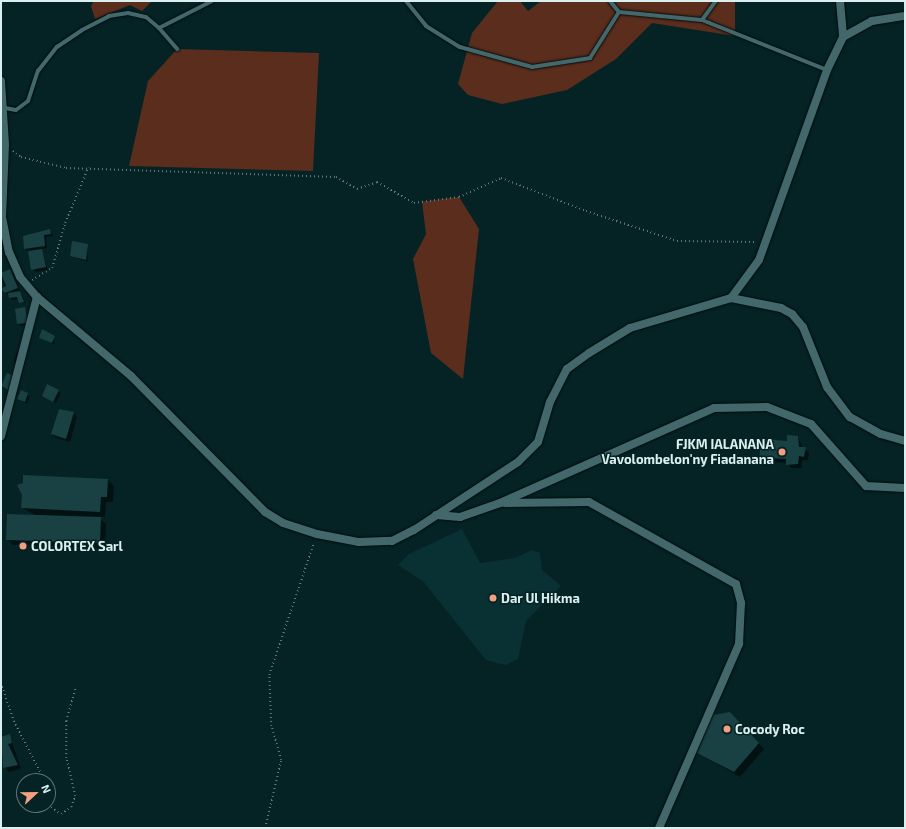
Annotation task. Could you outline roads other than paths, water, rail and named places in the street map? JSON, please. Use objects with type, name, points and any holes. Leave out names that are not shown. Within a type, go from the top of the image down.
[{"type":"street","points":[[731,298],[759,260],[827,70],[843,37],[840,1]]},
{"type":"street","points":[[843,37],[872,21],[905,16]]},
{"type":"street","points":[[1,80],[4,108],[5,145],[2,217],[9,252],[26,284],[37,297],[132,376],[266,512],[283,523],[317,534],[359,542],[392,541],[436,515],[518,462],[538,442],[550,402],[567,369],[589,353],[630,328],[731,298],[781,308],[792,314],[803,327],[827,387],[850,417],[881,434],[905,440]]},
{"type":"street","points":[[1,436],[37,297]]},
{"type":"street","points":[[436,515],[460,517],[500,503],[714,408],[767,407],[811,424],[866,486],[905,488]]},
{"type":"street","points":[[500,503],[589,502],[736,584],[741,603],[739,644],[659,828]]},
{"type":"lane","points":[[159,28],[212,1]]},
{"type":"lane","points":[[406,1],[426,26],[460,47],[532,66],[590,58],[619,12]]},
{"type":"lane","points":[[610,1],[619,12],[702,20],[827,70]]},
{"type":"lane","points":[[702,20],[716,1]]},
{"type":"lane","points":[[4,108],[16,110],[28,101],[38,71],[57,47],[82,30],[109,16],[128,13],[146,17],[159,28],[177,49]]},
{"type":"place","name":"FJKM IALANANA Vavolombelon'ny Fiadanana","points":[[782,452]]},
{"type":"place","name":"COLORTEX Sarl","points":[[23,546]]},
{"type":"place","name":"Dar Ul Hikma","points":[[493,598]]},
{"type":"place","name":"Cocody Roc","points":[[727,729]]}]
